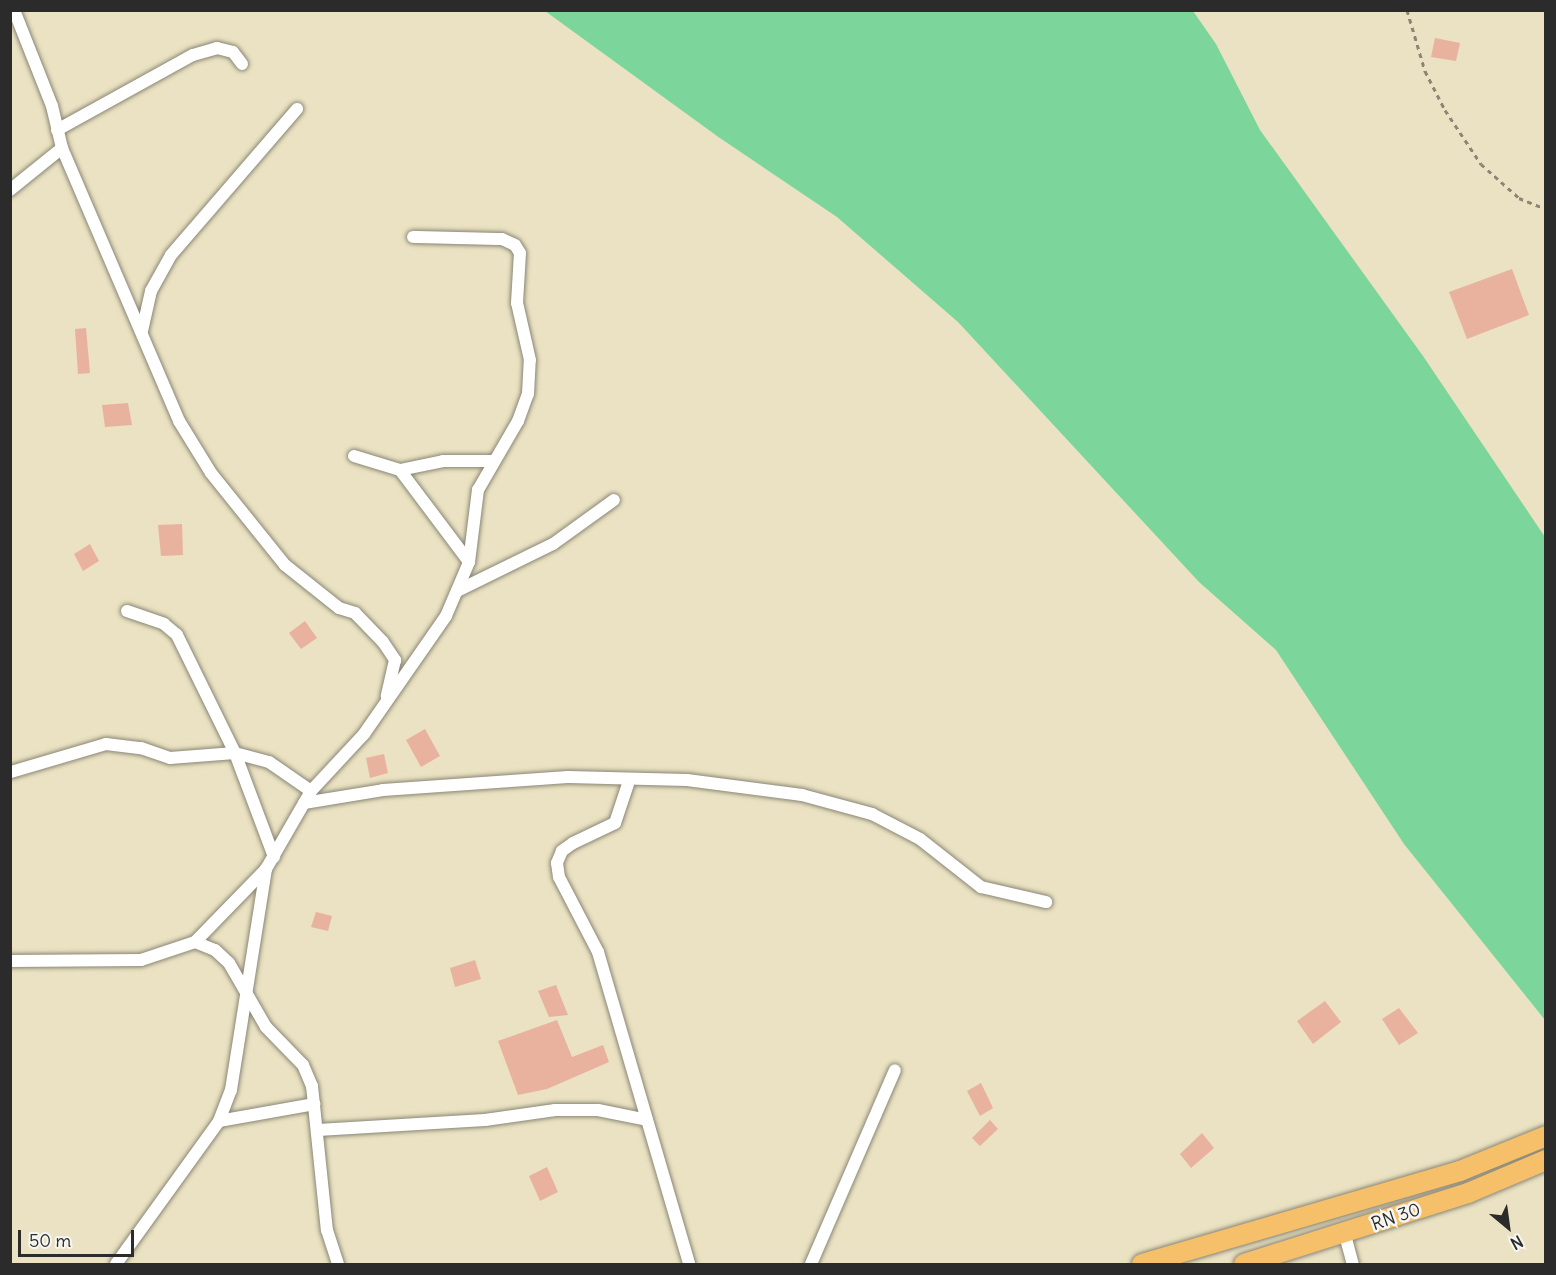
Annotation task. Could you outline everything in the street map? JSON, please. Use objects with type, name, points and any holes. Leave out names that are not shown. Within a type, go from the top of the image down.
[{"type":"main road","name":"RN 30","points":[[1142,1264],[1460,1171],[1545,1136]]},
{"type":"main road","name":"RN 30","points":[[1244,1264],[1345,1235],[1468,1192],[1545,1160]]},
{"type":"street","points":[[14,10],[52,106],[62,148],[179,421],[245,518],[285,565],[339,608],[355,613],[395,660]]},
{"type":"street","points":[[57,130],[193,55],[218,48],[233,52],[242,64]]},
{"type":"street","points":[[142,331],[151,291],[171,255],[297,109]]},
{"type":"street","points":[[10,190],[62,148]]},
{"type":"street","points":[[10,961],[141,960],[195,942],[266,868],[310,791],[364,734],[446,616],[469,562],[478,490],[492,461],[518,421],[528,394],[530,360],[517,303],[520,253],[515,244],[502,239],[413,237]]},
{"type":"street","points":[[354,456],[400,470],[442,461],[492,461]]},
{"type":"street","points":[[400,470],[469,562]]},
{"type":"street","points":[[457,591],[553,544],[614,500]]},
{"type":"street","points":[[127,611],[164,624],[177,635],[235,753],[274,857]]},
{"type":"street","points":[[395,660],[418,657]]},
{"type":"street","points":[[386,700],[395,660]]},
{"type":"street","points":[[11,772],[106,744],[141,748],[171,758],[235,753],[269,762],[310,791]]},
{"type":"street","points":[[304,803],[383,790],[545,778],[629,781],[687,780],[802,795],[872,814],[920,839],[981,887],[1046,902]]},
{"type":"street","points":[[629,781],[615,823],[573,843],[562,851],[557,863],[559,877],[598,952],[688,1264]]},
{"type":"street","points":[[116,1264],[219,1121],[231,1090],[266,868]]},
{"type":"street","points":[[195,942],[214,950],[229,963],[266,1027],[303,1065],[312,1086],[327,1230],[338,1264]]},
{"type":"street","points":[[811,1264],[895,1070]]},
{"type":"street","points":[[219,1121],[314,1104]]},
{"type":"street","points":[[318,1130],[485,1120],[555,1110],[598,1110],[647,1120]]},
{"type":"street","points":[[1345,1235],[1353,1264]]},
{"type":"path","points":[[1407,10],[1425,71],[1445,110],[1481,164],[1519,198],[1545,209]]},
{"type":"green space","points":[[545,11],[1193,11],[1216,44],[1260,130],[1423,356],[1545,537],[1545,1020],[1404,844],[1276,650],[1199,582],[958,322],[837,217],[717,136]]},
{"type":"building","points":[[1435,38],[1460,43],[1456,61],[1431,57]]},
{"type":"building","points":[[1512,269],[1529,315],[1467,339],[1449,292]]},
{"type":"building","points":[[86,328],[90,373],[78,374],[75,329]]},
{"type":"building","points":[[128,403],[132,425],[105,427],[102,405]]},
{"type":"building","points":[[182,524],[183,555],[161,556],[158,525]]},
{"type":"building","points":[[90,544],[99,561],[83,571],[74,554]]},
{"type":"building","points":[[305,621],[317,638],[301,649],[289,633]]},
{"type":"building","points":[[425,729],[440,756],[421,767],[406,740]]},
{"type":"building","points":[[384,754],[388,773],[370,778],[366,758]]},
{"type":"building","points":[[316,912],[332,916],[328,931],[311,927]]},
{"type":"building","points":[[475,960],[481,979],[455,987],[450,968]]},
{"type":"building","points":[[556,985],[568,1015],[549,1017],[538,991]]},
{"type":"building","points":[[1325,1001],[1341,1022],[1313,1044],[1297,1021]]},
{"type":"building","points":[[1399,1008],[1418,1033],[1399,1045],[1382,1019]]},
{"type":"building","points":[[557,1020],[572,1057],[603,1045],[609,1062],[547,1089],[518,1095],[498,1041]]},
{"type":"building","points":[[981,1083],[993,1108],[980,1116],[967,1091]]},
{"type":"building","points":[[990,1120],[998,1129],[980,1146],[972,1138]]},
{"type":"building","points":[[1202,1133],[1214,1148],[1191,1168],[1180,1154]]},
{"type":"building","points":[[547,1167],[558,1192],[540,1201],[529,1176]]}]
